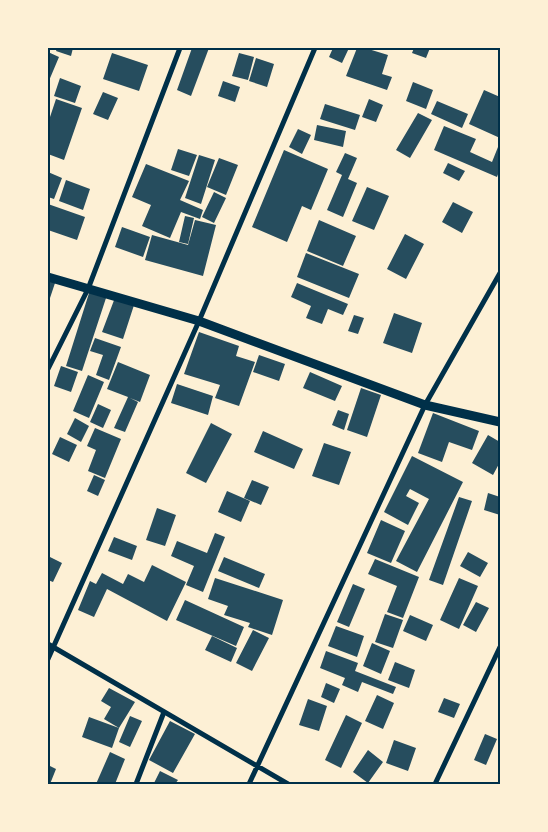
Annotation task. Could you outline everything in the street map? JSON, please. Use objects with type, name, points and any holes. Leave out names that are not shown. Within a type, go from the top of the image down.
[{"type":"street","points":[[48,369],[88,289],[180,48]]},
{"type":"street","points":[[48,659],[50,646],[199,321],[315,48]]},
{"type":"street","points":[[249,784],[425,405],[500,273]]},
{"type":"street","points":[[48,277],[199,321],[425,405],[500,422]]},
{"type":"street","points":[[50,646],[288,784]]},
{"type":"street","points":[[435,784],[500,647]]},
{"type":"street","points":[[136,784],[164,712]]},
{"type":"building","points":[[57,48],[73,48],[71,56],[56,51]]},
{"type":"building","points":[[192,48],[209,48],[191,96],[177,90]]},
{"type":"building","points":[[333,48],[349,48],[342,63],[329,57]]},
{"type":"building","points":[[357,48],[365,48],[388,55],[382,74],[392,77],[387,90],[346,76]]},
{"type":"building","points":[[414,48],[430,48],[426,58],[412,53]]},
{"type":"building","points":[[48,52],[59,57],[48,83]]},
{"type":"building","points":[[112,53],[148,65],[139,91],[103,79]]},
{"type":"building","points":[[239,53],[254,57],[248,80],[232,76]]},
{"type":"building","points":[[256,58],[274,64],[267,87],[249,81]]},
{"type":"building","points":[[60,78],[81,86],[75,103],[54,96]]},
{"type":"building","points":[[223,81],[240,87],[235,102],[218,96]]},
{"type":"building","points":[[413,82],[433,90],[426,109],[406,101]]},
{"type":"building","points":[[484,90],[500,97],[500,138],[469,124]]},
{"type":"building","points":[[103,92],[118,98],[108,120],[93,114]]},
{"type":"building","points":[[56,99],[82,108],[64,160],[48,154],[48,123]]},
{"type":"building","points":[[369,99],[383,105],[376,122],[362,117]]},
{"type":"building","points":[[437,101],[468,114],[462,128],[431,114]]},
{"type":"building","points":[[325,104],[360,115],[355,130],[320,119]]},
{"type":"building","points":[[418,113],[432,120],[410,158],[396,150]]},
{"type":"building","points":[[317,125],[346,131],[343,147],[314,140]]},
{"type":"building","points":[[444,126],[476,139],[470,152],[492,162],[498,147],[500,149],[500,169],[497,177],[434,150]]},
{"type":"building","points":[[298,129],[311,135],[302,154],[289,147]]},
{"type":"building","points":[[178,149],[197,155],[189,176],[171,170]]},
{"type":"building","points":[[284,150],[328,169],[311,210],[302,206],[287,242],[252,227]]},
{"type":"building","points":[[345,153],[357,158],[348,179],[357,183],[343,217],[327,210],[342,175],[336,172]]},
{"type":"building","points":[[199,155],[215,160],[201,204],[185,198]]},
{"type":"building","points":[[219,158],[238,165],[226,195],[207,187]]},
{"type":"building","points":[[448,163],[465,171],[459,181],[443,173]]},
{"type":"building","points":[[146,164],[189,181],[180,200],[203,210],[200,219],[181,212],[170,238],[142,226],[151,205],[132,197]]},
{"type":"building","points":[[48,172],[62,178],[54,199],[48,197]]},
{"type":"building","points":[[66,180],[90,189],[83,210],[59,201]]},
{"type":"building","points":[[367,187],[389,196],[374,230],[352,221]]},
{"type":"building","points":[[214,192],[226,198],[214,223],[202,217]]},
{"type":"building","points":[[453,202],[473,212],[462,233],[442,222]]},
{"type":"building","points":[[48,204],[85,217],[77,240],[48,230]]},
{"type":"building","points":[[185,216],[194,218],[188,244],[179,242]]},
{"type":"building","points":[[195,220],[216,225],[203,276],[145,260],[152,235],[188,245]]},
{"type":"building","points":[[319,220],[356,236],[343,266],[307,251]]},
{"type":"building","points":[[122,227],[150,237],[143,257],[115,247]]},
{"type":"building","points":[[405,234],[424,244],[406,279],[387,269]]},
{"type":"building","points":[[306,253],[359,274],[349,298],[297,277]]},
{"type":"building","points":[[48,277],[56,280],[48,304]]},
{"type":"building","points":[[297,283],[348,304],[343,315],[328,309],[322,324],[306,318],[311,306],[291,297]]},
{"type":"building","points":[[90,290],[107,295],[82,371],[66,366]]},
{"type":"building","points":[[116,295],[135,302],[123,339],[102,332]]},
{"type":"building","points":[[394,313],[422,323],[412,353],[383,343]]},
{"type":"building","points":[[354,315],[364,318],[358,334],[348,331]]},
{"type":"building","points":[[199,332],[239,346],[236,356],[255,362],[239,406],[215,398],[220,385],[184,374]]},
{"type":"building","points":[[95,338],[121,347],[109,380],[96,375],[103,355],[90,351]]},
{"type":"building","points":[[259,355],[285,364],[279,381],[253,372]]},
{"type":"building","points":[[118,362],[150,375],[140,402],[130,398],[138,402],[125,432],[114,428],[128,397],[107,389]]},
{"type":"building","points":[[61,366],[78,372],[71,392],[54,386]]},
{"type":"building","points":[[310,372],[342,386],[335,401],[303,388]]},
{"type":"building","points":[[88,375],[104,382],[89,418],[73,411]]},
{"type":"building","points":[[177,384],[213,396],[208,415],[171,403]]},
{"type":"building","points":[[361,388],[381,395],[367,437],[347,430]]},
{"type":"building","points":[[98,404],[111,410],[103,428],[90,422]]},
{"type":"building","points":[[338,410],[349,414],[344,430],[332,425]]},
{"type":"building","points":[[433,413],[479,431],[472,450],[449,442],[442,462],[418,453]]},
{"type":"building","points":[[75,418],[89,426],[81,442],[67,434]]},
{"type":"building","points":[[211,423],[232,434],[206,483],[186,473]]},
{"type":"building","points":[[95,428],[121,439],[105,478],[88,471],[96,450],[87,446]]},
{"type":"building","points":[[263,431],[303,449],[294,469],[254,452]]},
{"type":"building","points":[[488,435],[500,442],[500,462],[493,475],[472,463]]},
{"type":"building","points":[[60,437],[77,445],[69,462],[52,454]]},
{"type":"building","points":[[324,443],[351,452],[339,485],[312,476]]},
{"type":"building","points":[[412,456],[463,482],[417,572],[396,561],[429,499],[410,489],[406,496],[419,503],[408,525],[384,512]]},
{"type":"building","points":[[94,475],[105,480],[98,496],[87,491]]},
{"type":"building","points":[[252,480],[269,487],[261,505],[244,498]]},
{"type":"building","points":[[227,491],[250,501],[241,522],[218,512]]},
{"type":"building","points":[[488,493],[500,497],[500,515],[484,510]]},
{"type":"building","points":[[459,497],[472,501],[443,585],[429,580]]},
{"type":"building","points":[[157,508],[176,515],[165,546],[146,540]]},
{"type":"building","points":[[381,520],[405,531],[391,563],[367,553]]},
{"type":"building","points":[[215,533],[225,537],[203,592],[186,585],[194,566],[171,556],[177,541],[207,553]]},
{"type":"building","points":[[114,537],[137,546],[132,560],[108,551]]},
{"type":"building","points":[[468,552],[488,563],[480,577],[460,566]]},
{"type":"building","points":[[48,556],[62,563],[53,582],[48,580]]},
{"type":"building","points":[[224,557],[265,574],[259,588],[218,571]]},
{"type":"building","points":[[375,559],[419,577],[403,618],[387,612],[397,586],[368,574]]},
{"type":"building","points":[[152,565],[186,582],[167,621],[107,589],[94,617],[78,610],[90,581],[96,584],[102,573],[123,584],[128,574],[144,582]]},
{"type":"building","points":[[215,578],[283,600],[272,635],[248,627],[250,623],[224,615],[228,606],[208,599]]},
{"type":"building","points":[[459,578],[478,586],[459,629],[440,620]]},
{"type":"building","points":[[353,584],[365,589],[349,627],[337,622]]},
{"type":"building","points":[[185,600],[244,627],[236,646],[176,620]]},
{"type":"building","points":[[476,602],[489,608],[476,632],[463,625]]},
{"type":"building","points":[[385,614],[403,620],[393,648],[375,642]]},
{"type":"building","points":[[410,615],[433,625],[426,641],[403,631]]},
{"type":"building","points":[[336,626],[364,636],[357,657],[328,646]]},
{"type":"building","points":[[253,630],[269,638],[252,671],[236,663]]},
{"type":"building","points":[[212,636],[237,648],[231,662],[205,650]]},
{"type":"building","points":[[372,643],[390,651],[381,674],[363,666]]},
{"type":"building","points":[[326,651],[358,663],[355,671],[396,687],[393,694],[362,682],[358,692],[342,685],[345,678],[320,668]]},
{"type":"building","points":[[395,662],[415,670],[409,688],[388,680]]},
{"type":"building","points":[[326,683],[340,689],[334,703],[321,697]]},
{"type":"building","points":[[109,688],[135,702],[119,728],[104,719],[111,707],[101,701]]},
{"type":"building","points":[[377,695],[394,703],[383,729],[365,721]]},
{"type":"building","points":[[444,698],[460,704],[454,718],[438,712]]},
{"type":"building","points":[[308,699],[327,706],[319,731],[299,725]]},
{"type":"building","points":[[346,715],[362,723],[341,768],[325,760]]},
{"type":"building","points":[[130,716],[142,721],[130,747],[119,742]]},
{"type":"building","points":[[89,717],[119,728],[112,748],[82,737]]},
{"type":"building","points":[[170,721],[195,734],[173,773],[149,760]]},
{"type":"building","points":[[485,734],[497,739],[486,765],[474,760]]},
{"type":"building","points":[[394,740],[416,748],[408,771],[386,763]]},
{"type":"building","points":[[368,750],[383,762],[368,783],[353,772]]},
{"type":"building","points":[[110,752],[125,759],[115,784],[96,784]]},
{"type":"building","points":[[48,765],[56,769],[50,784],[48,784]]},
{"type":"building","points":[[160,771],[178,780],[175,784],[154,783]]}]
